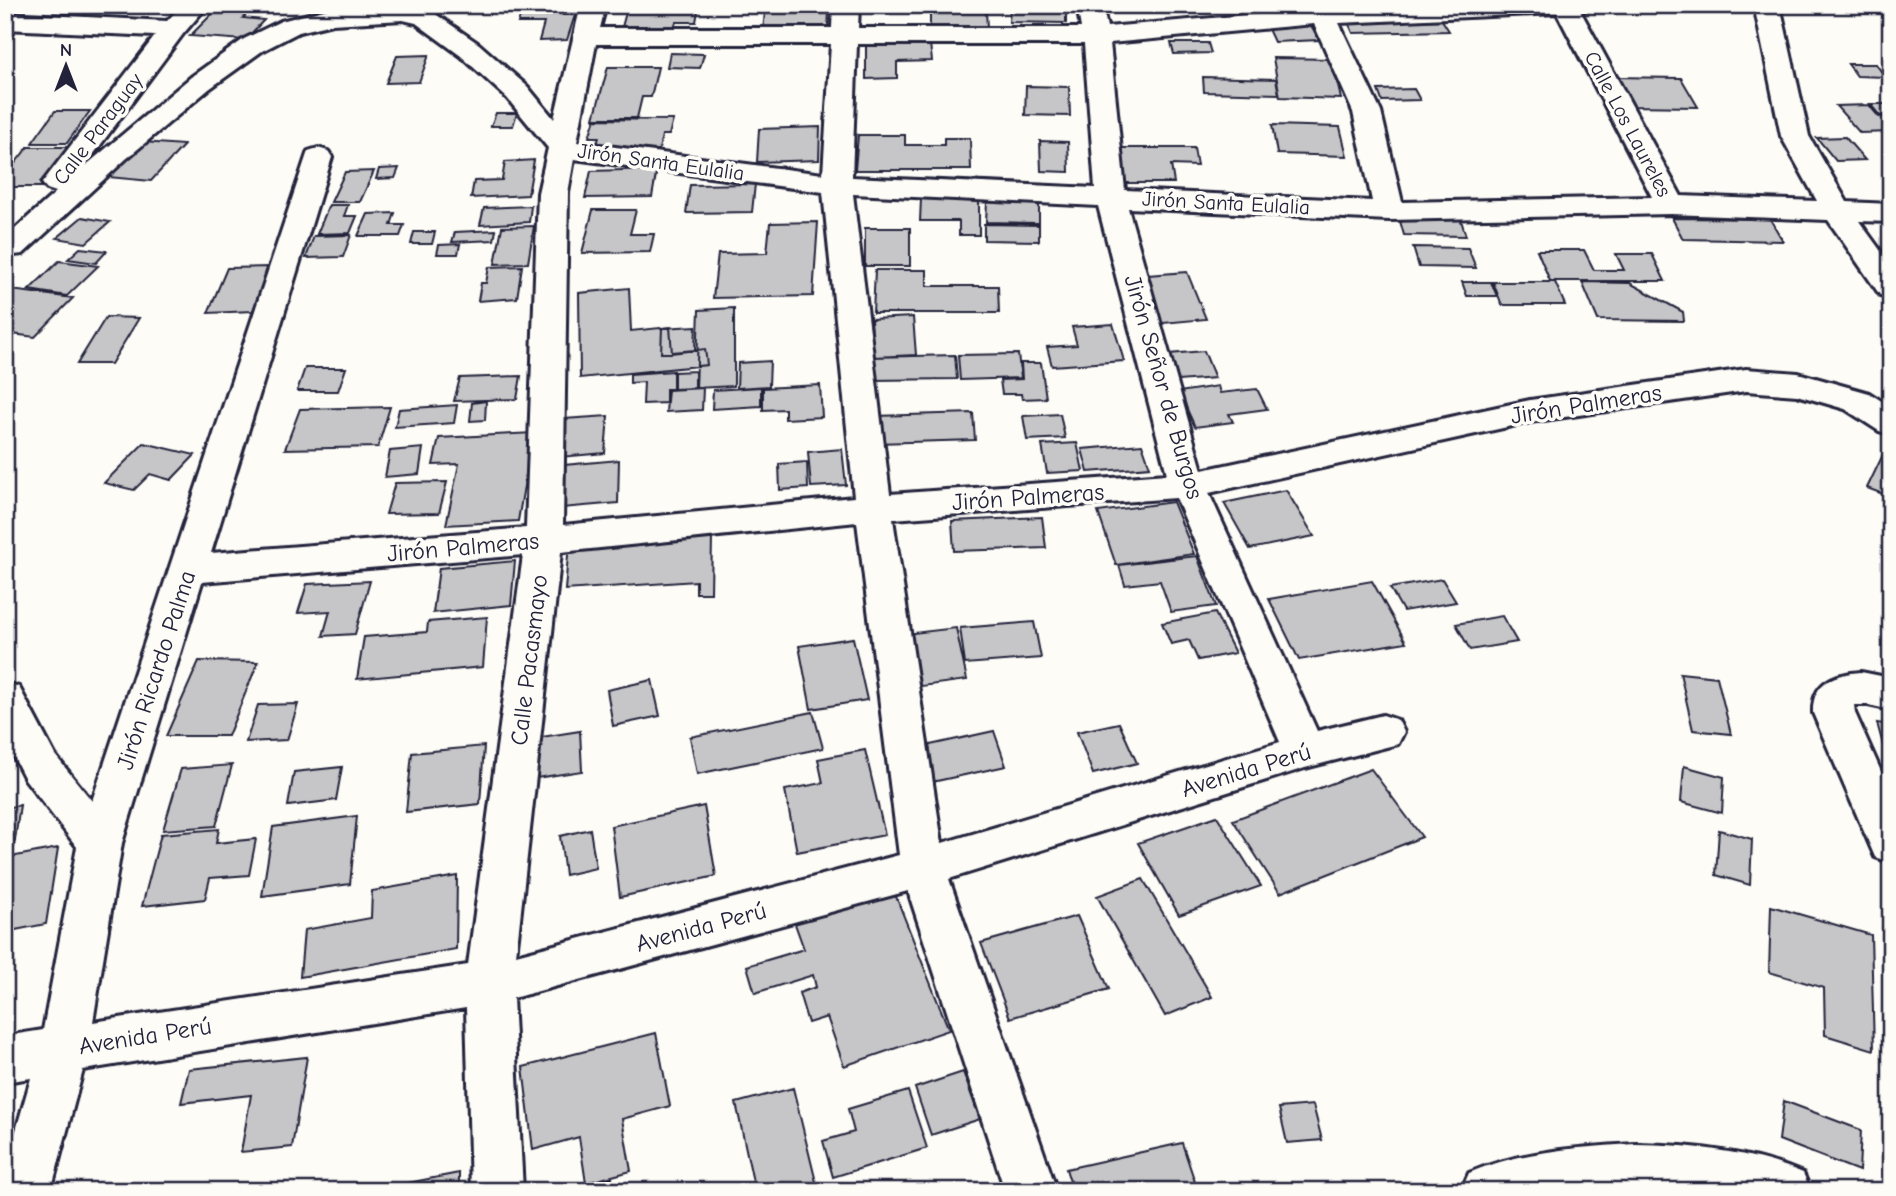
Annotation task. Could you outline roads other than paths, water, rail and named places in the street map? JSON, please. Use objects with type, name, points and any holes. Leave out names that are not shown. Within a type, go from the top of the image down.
[{"type":"street","name":"Calle Paraguay","points":[[9,252],[54,187],[174,29],[196,5]]},
{"type":"street","points":[[1767,5],[1795,136],[1838,212],[1891,288]]},
{"type":"street","points":[[590,21],[1092,20],[1321,10],[1570,6]]},
{"type":"street","name":"Calle Los Laureles","points":[[1570,6],[1671,205]]},
{"type":"street","points":[[1321,10],[1367,111],[1389,211]]},
{"type":"street","points":[[9,252],[116,153],[200,83],[253,45],[290,26],[332,16],[393,11],[425,19],[470,50],[517,92],[564,149]]},
{"type":"street","name":"Jirón Señor de Burgos","points":[[1092,20],[1111,198],[1188,485],[1305,751]]},
{"type":"street","points":[[5,21],[174,29]]},
{"type":"street","name":"Calle Pacasmayo","points":[[497,1191],[489,983],[544,540],[553,193],[590,21]]},
{"type":"street","points":[[846,21],[837,185],[873,508],[923,868],[1031,1191]]},
{"type":"street","name":"Jirón Santa Eulalia","points":[[564,149],[837,185],[1389,211],[1671,205],[1891,213]]},
{"type":"street","name":"Jirón Ricardo Palma","points":[[25,1191],[64,1048],[100,843],[318,157]]},
{"type":"street","name":"Jirón Palmeras","points":[[189,569],[544,540],[873,508],[1188,485],[1530,411],[1746,380],[1798,384],[1857,401],[1891,423]]},
{"type":"street","points":[[1891,694],[1863,687],[1843,690],[1833,698],[1834,713],[1891,844]]},
{"type":"street","points":[[5,698],[40,767],[100,843]]},
{"type":"street","name":"Avenida Perú","points":[[5,1059],[489,983],[923,868],[1305,751],[1383,732]]},
{"type":"street","points":[[1487,1191],[1605,1169],[1693,1171],[1761,1183],[1785,1191]]}]
